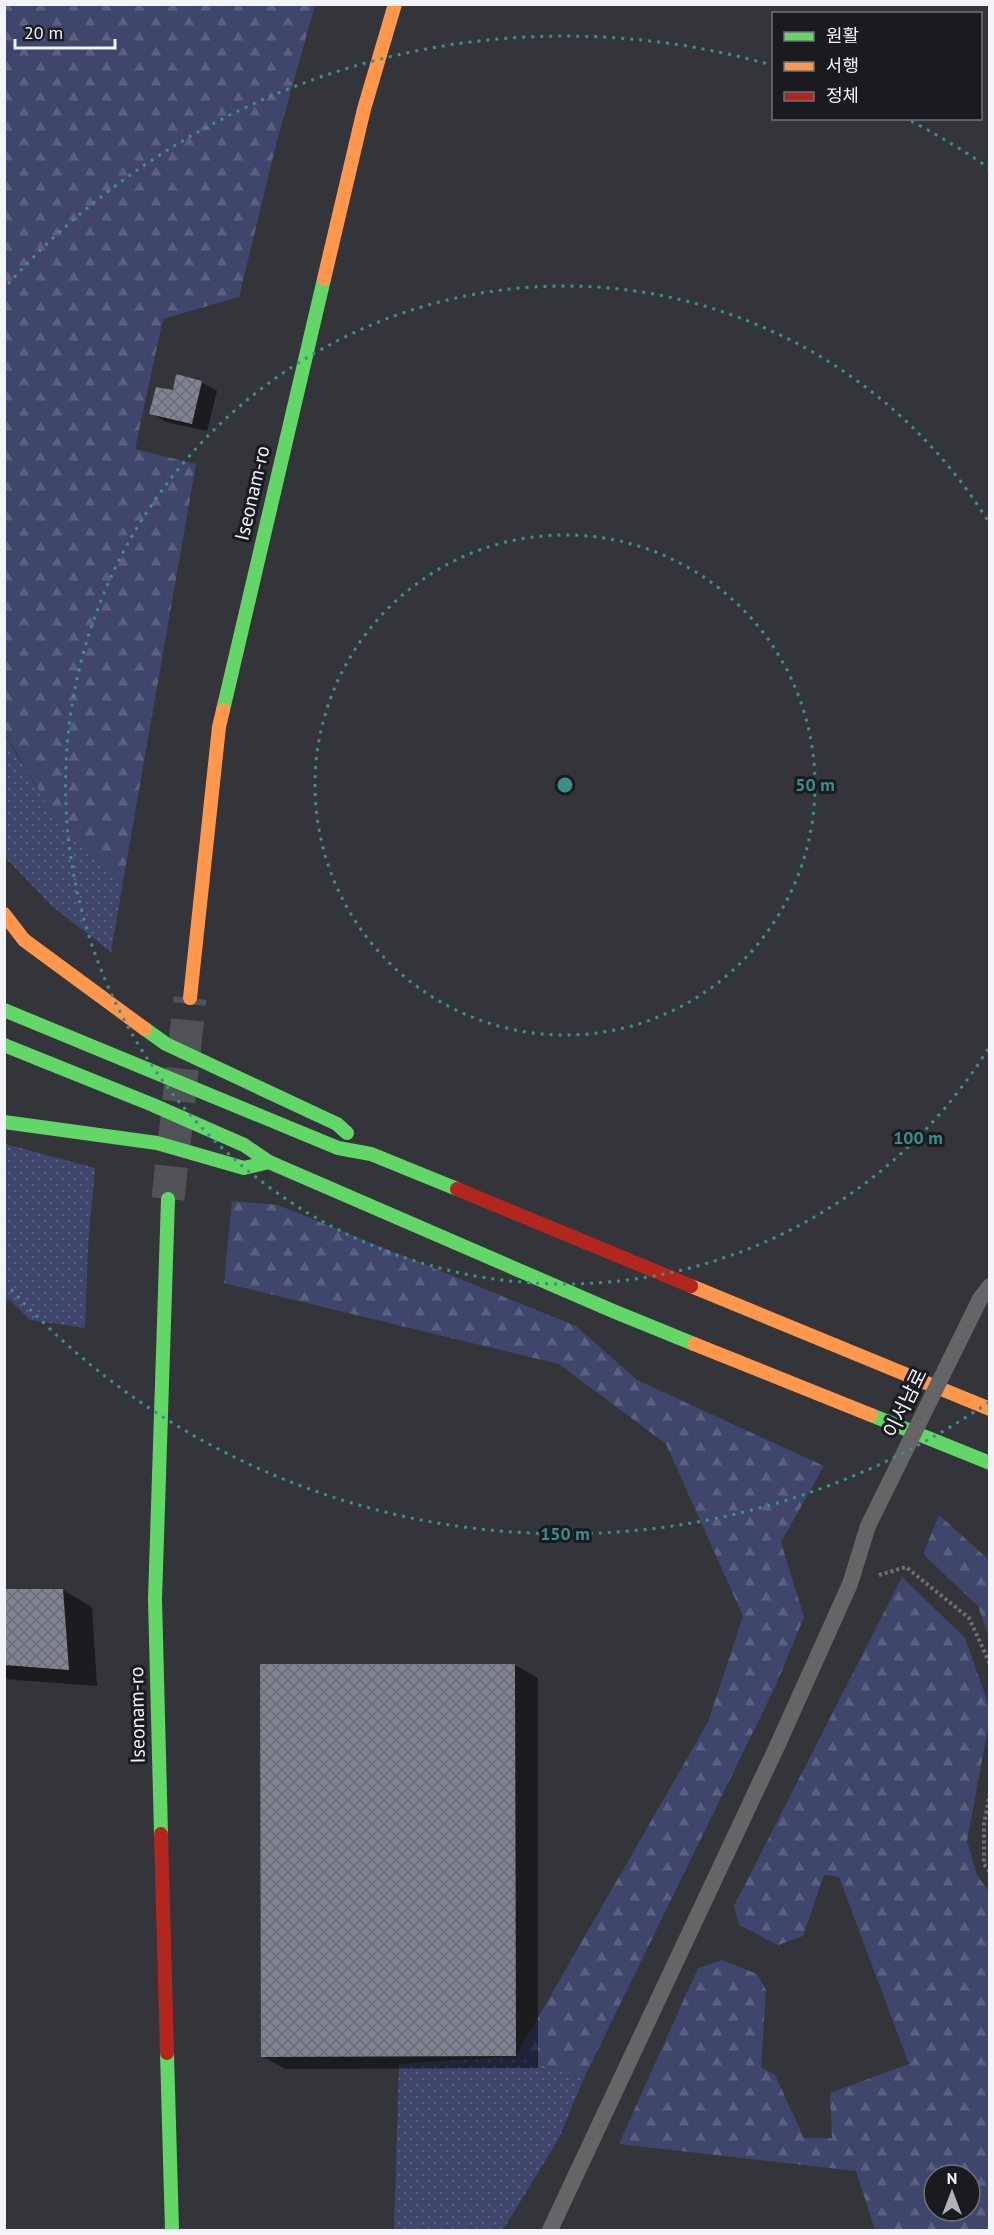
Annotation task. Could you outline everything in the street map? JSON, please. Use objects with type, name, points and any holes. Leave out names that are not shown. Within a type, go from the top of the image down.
[{"type":"main road","name":"Iseonam-ro","points":[[189,998],[219,727],[364,109],[395,4]]},
{"type":"main road","points":[[4,914],[24,940],[166,1044],[337,1124],[371,1154]]},
{"type":"main road","points":[[4,1010],[338,1148],[371,1154],[990,1409]]},
{"type":"main road","points":[[4,1046],[153,1105],[244,1145],[269,1162],[613,1311],[990,1462]]},
{"type":"main road","points":[[4,1122],[158,1143],[244,1168],[269,1162]]},
{"type":"main road","name":"Iseonam-ro","points":[[168,1199],[155,1599],[172,2230]]},
{"type":"lane","name":"이서남로","points":[[550,2230],[779,1742],[850,1584],[868,1526],[985,1293]]},
{"type":"path","points":[[850,1584],[906,1568],[969,1618],[990,1664]]},
{"type":"path","points":[[990,1793],[984,1824],[984,1864],[990,1872]]},
{"type":"green space","points":[[4,5],[315,5],[277,141],[239,297],[163,319],[135,449],[196,464],[123,882],[47,804],[5,734]]},
{"type":"green space","points":[[4,734],[47,804],[123,882],[111,952],[53,907],[5,857]]},
{"type":"green space","points":[[5,1144],[95,1168],[88,1246],[85,1328],[30,1320],[9,1299],[5,1302]]},
{"type":"green space","points":[[232,1201],[278,1205],[576,1326],[637,1380],[824,1466],[781,1542],[804,1617],[775,1687],[584,2078],[516,2056],[708,1722],[743,1616],[666,1444],[559,1364],[224,1283]]},
{"type":"green space","points":[[939,1515],[989,1560],[989,1637],[978,1606],[923,1554]]},
{"type":"green space","points":[[902,1577],[965,1638],[989,1706],[989,1723],[967,1841],[977,1875],[989,1892],[989,2230],[875,2230],[856,2171],[619,2144],[698,1968],[722,1960],[757,1974],[766,1990],[761,2067],[775,2075],[804,2138],[832,2138],[830,2093],[909,2064],[839,1877],[824,1875],[803,1936],[778,1945],[739,1925],[734,1906]]},
{"type":"green space","points":[[516,2056],[584,2078],[558,2140],[503,2230],[394,2230],[399,2064]]},
{"type":"building","points":[[176,374],[202,381],[192,424],[149,414],[156,387],[173,390]]},
{"type":"building","points":[[4,1589],[63,1589],[69,1670],[4,1665]]},
{"type":"building","points":[[260,1664],[515,1664],[516,2056],[261,2057]]},
{"type":"tunnel","points":[[168,1199],[190,998]]},
{"type":"traffic: fast","points":[[223,710],[324,279]]},
{"type":"traffic: fast","points":[[4,1010],[338,1148],[371,1154],[457,1189]]},
{"type":"traffic: fast","points":[[145,1029],[166,1044],[337,1124],[347,1133]]},
{"type":"traffic: fast","points":[[4,1045],[153,1105],[244,1145],[269,1162],[694,1344]]},
{"type":"traffic: fast","points":[[4,1122],[157,1143],[244,1168],[269,1162]]},
{"type":"traffic: fast","points":[[161,1834],[155,1599],[168,1199]]},
{"type":"traffic: fast","points":[[871,1415],[990,1463]]},
{"type":"traffic: fast","points":[[167,2053],[172,2230]]},
{"type":"traffic: slow","points":[[324,279],[364,109],[395,4]]},
{"type":"traffic: slow","points":[[190,998],[219,727],[223,710]]},
{"type":"traffic: slow","points":[[4,914],[24,940],[145,1029]]},
{"type":"traffic: slow","points":[[691,1286],[990,1409]]},
{"type":"traffic: slow","points":[[694,1344],[871,1415]]},
{"type":"traffic: jam","points":[[457,1189],[691,1286]]},
{"type":"traffic: jam","points":[[161,1834],[167,2053]]}]
